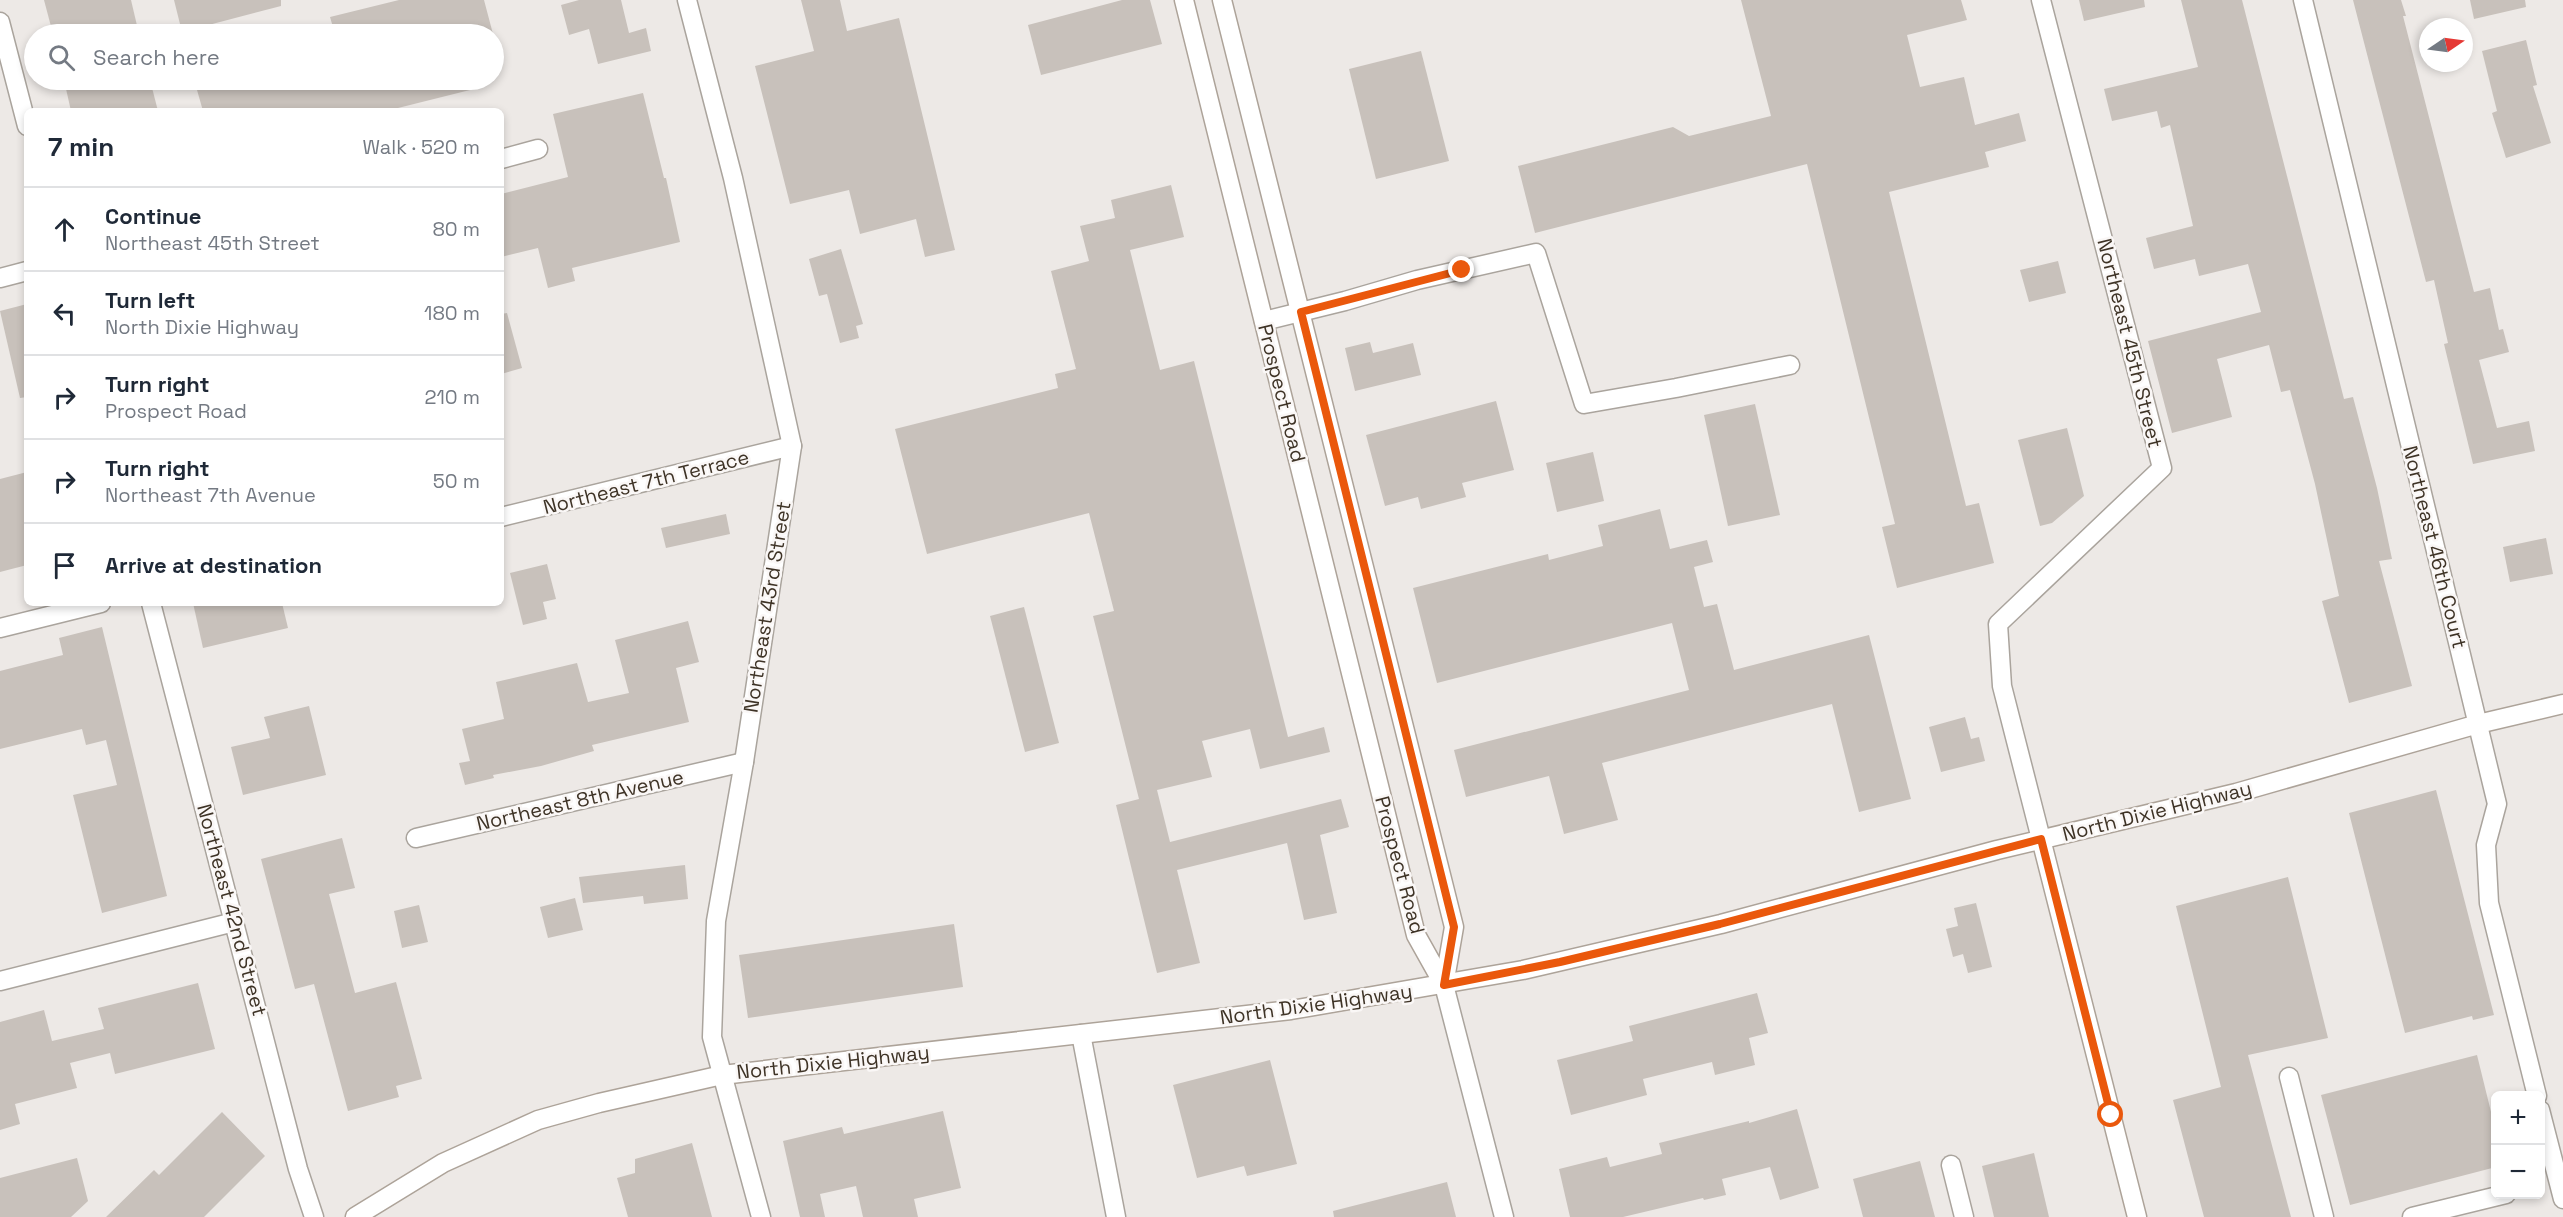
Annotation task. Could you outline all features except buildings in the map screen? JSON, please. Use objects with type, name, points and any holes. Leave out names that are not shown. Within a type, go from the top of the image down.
[{"type":"street","name":"Northeast 43rd Street","points":[[687,0],[733,178],[792,446],[744,762],[716,921],[712,1037],[761,1217]]},
{"type":"street","name":"Prospect Road","points":[[1184,0],[1416,935],[1444,985]]},
{"type":"street","name":"Prospect Road","points":[[1222,0],[1454,927],[1444,985]]},
{"type":"street","name":"Northeast 45th Street","points":[[2041,0],[2162,468],[1998,624],[2002,686],[2137,1217]]},
{"type":"street","name":"Northeast 46th Court","points":[[2303,0],[2497,804],[2486,845],[2489,903],[2536,1091]]},
{"type":"street","points":[[0,22],[24,114]]},
{"type":"street","points":[[504,158],[538,149]]},
{"type":"street","points":[[1264,321],[1418,280],[1536,253],[1584,404],[1676,388],[1790,364]]},
{"type":"street","points":[[0,278],[24,272]]},
{"type":"street","name":"Northeast 7th Terrace","points":[[504,516],[792,446]]},
{"type":"street","points":[[0,628],[89,606]]},
{"type":"street","name":"Northeast 42nd Street","points":[[152,606],[298,1169],[314,1217]]},
{"type":"street","name":"North Dixie Highway","points":[[355,1217],[443,1163],[538,1120],[599,1103],[722,1075],[1310,1007],[1444,985],[1551,964],[1709,926],[2041,839],[2236,793],[2478,724],[2563,704]]},
{"type":"street","name":"Northeast 8th Avenue","points":[[416,838],[744,762]]},
{"type":"street","points":[[0,981],[234,922]]},
{"type":"street","points":[[1444,985],[1504,1217]]},
{"type":"street","points":[[1081,1034],[1116,1217]]},
{"type":"street","points":[[2289,1077],[2324,1217]]},
{"type":"street","points":[[2545,1126],[2563,1199]]},
{"type":"street","points":[[1951,1165],[1964,1217]]},
{"type":"street","points":[[2412,1217],[2491,1198]]},
{"type":"route","points":[[1462,270],[1301,312],[1454,927],[1444,985],[1560,962],[1720,924],[2041,839],[2111,1115]]}]
